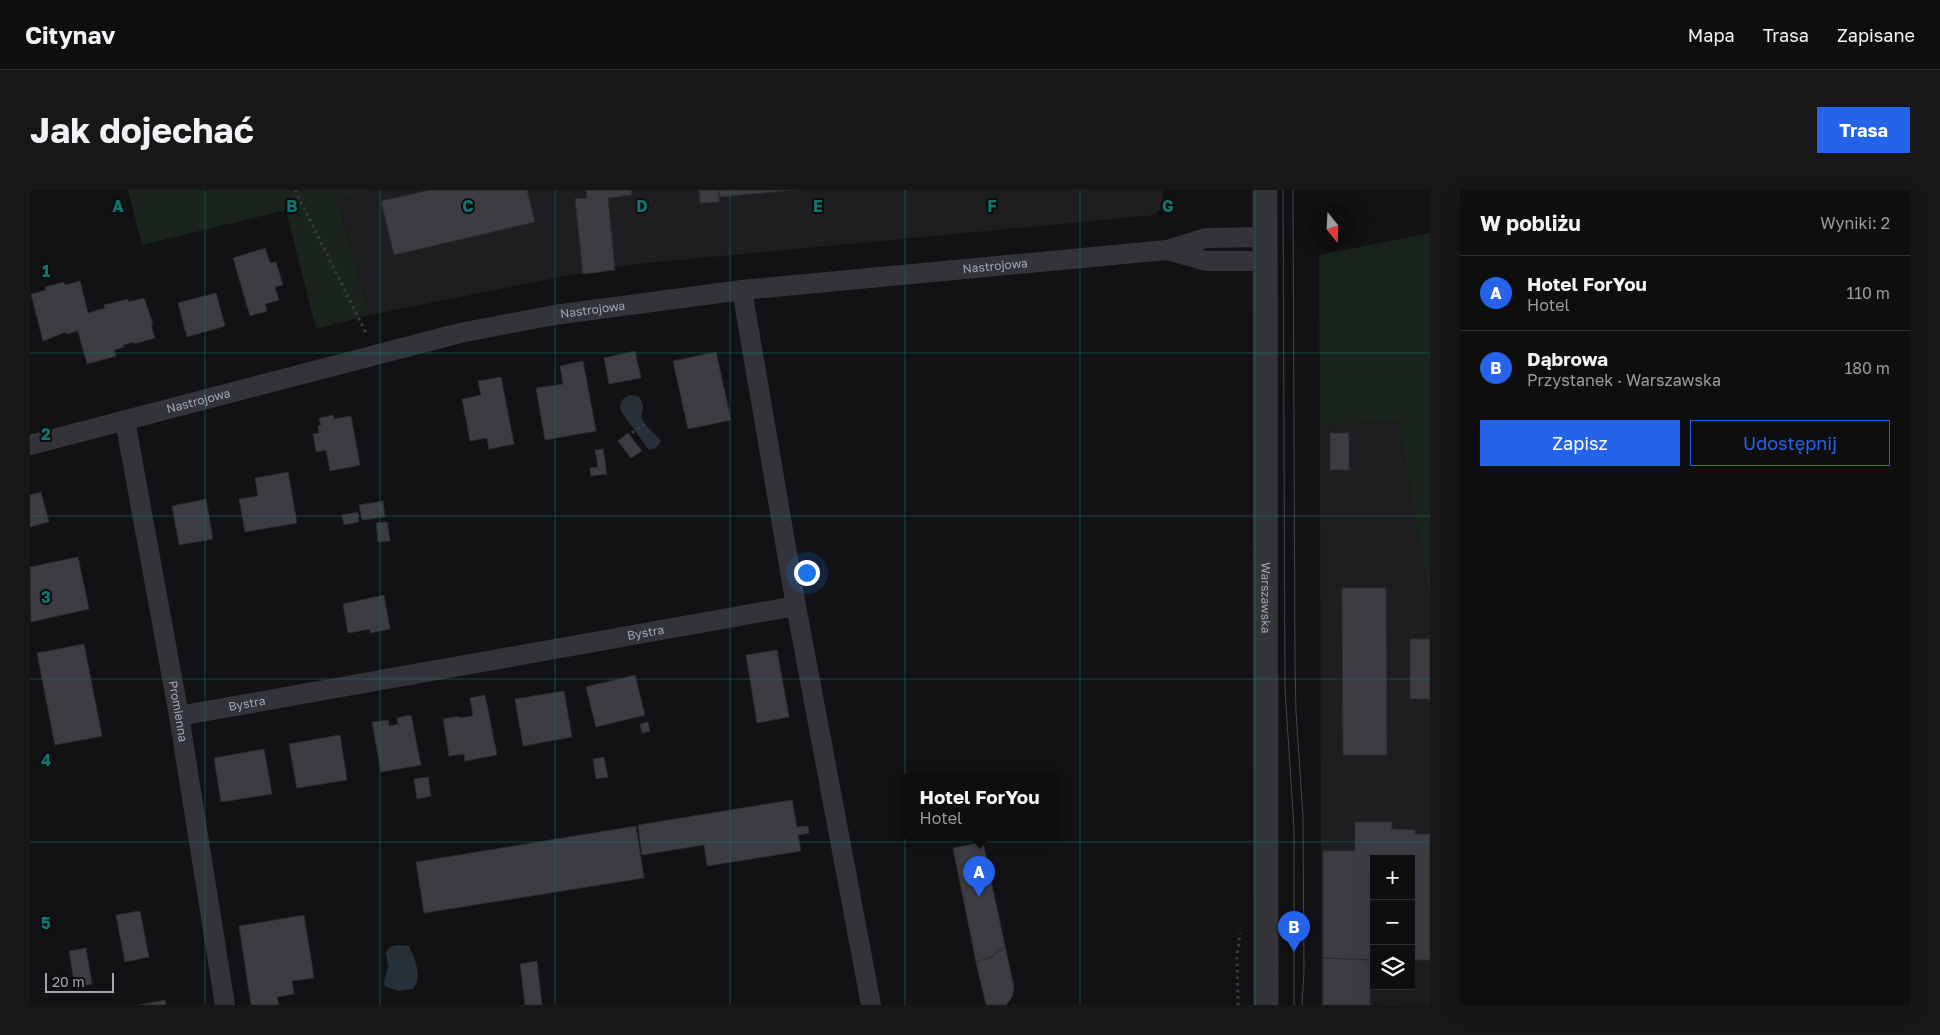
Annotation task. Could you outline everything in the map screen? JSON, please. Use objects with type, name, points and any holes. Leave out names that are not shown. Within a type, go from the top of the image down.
[{"type":"street","name":"Warszawska","points":[[1264,190],[1266,1005]]},
{"type":"street","name":"Nastrojowa","points":[[30,445],[460,333],[554,315],[742,290],[1167,250],[1206,238],[1265,249]]},
{"type":"street","points":[[742,290],[796,606],[871,1005]]},
{"type":"street","name":"Promienna","points":[[124,420],[179,716],[225,1005]]},
{"type":"street","name":"Bystra","points":[[179,716],[796,606]]},
{"type":"path","points":[[295,190],[377,355]]},
{"type":"path","points":[[632,433],[648,421]]},
{"type":"shaded area","points":[[128,190],[376,190],[337,199],[370,315],[316,329],[286,210],[142,245]]},
{"type":"shaded area","points":[[376,190],[1162,190],[1163,205],[1155,215],[637,264],[570,275],[370,315],[337,198]]},
{"type":"shaded area","points":[[1430,233],[1430,602],[1398,421],[1320,425],[1319,255],[1355,250],[1355,248]]},
{"type":"shaded area","points":[[629,395],[638,396],[641,401],[643,408],[641,417],[661,441],[656,448],[649,450],[622,413],[620,407],[622,400]]},
{"type":"shaded area","points":[[1398,421],[1430,602],[1430,1005],[1321,1005],[1320,425]]},
{"type":"shaded area","points":[[398,945],[409,946],[416,962],[418,973],[413,989],[398,991],[385,986],[384,982],[388,967],[386,952],[390,947]]},
{"type":"building","points":[[430,190],[527,190],[535,222],[394,255],[381,201]]},
{"type":"building","points":[[586,190],[631,190],[632,195],[608,198],[615,270],[583,274],[575,199],[587,198]]},
{"type":"building","points":[[699,190],[719,190],[719,202],[700,203]]},
{"type":"building","points":[[719,190],[795,190],[719,197]]},
{"type":"building","points":[[265,248],[270,263],[276,262],[283,285],[275,287],[279,300],[265,304],[267,311],[250,316],[233,258]]},
{"type":"building","points":[[80,281],[88,313],[105,308],[104,305],[128,299],[128,302],[144,298],[153,324],[151,325],[155,338],[123,345],[124,347],[114,350],[116,356],[87,364],[78,331],[67,334],[66,332],[43,341],[31,294],[46,290],[45,287],[64,282],[65,285]]},
{"type":"building","points":[[216,293],[225,326],[187,337],[178,303]]},
{"type":"building","points":[[635,351],[641,378],[609,384],[604,358]]},
{"type":"building","points":[[716,352],[731,420],[688,429],[673,361]]},
{"type":"building","points":[[583,361],[596,431],[545,440],[536,388],[563,384],[560,366]]},
{"type":"building","points":[[501,377],[514,444],[489,449],[487,438],[470,441],[462,399],[481,395],[478,381]]},
{"type":"building","points":[[333,415],[334,419],[351,416],[360,465],[330,471],[326,450],[316,452],[313,434],[319,433],[318,426],[321,425],[319,418]]},
{"type":"building","points":[[628,433],[642,451],[631,458],[618,441]]},
{"type":"building","points":[[1330,433],[1349,433],[1349,470],[1330,470]]},
{"type":"building","points":[[603,449],[607,474],[591,476],[590,468],[598,467],[595,450]]},
{"type":"building","points":[[288,472],[297,523],[245,532],[239,499],[258,496],[255,478]]},
{"type":"building","points":[[41,492],[49,522],[30,527],[30,495]]},
{"type":"building","points":[[206,499],[213,539],[179,545],[172,506]]},
{"type":"building","points":[[383,501],[385,517],[362,520],[359,505]]},
{"type":"building","points":[[358,512],[359,522],[344,525],[342,515]]},
{"type":"building","points":[[387,522],[390,541],[378,542],[376,523]]},
{"type":"building","points":[[78,557],[89,609],[31,622],[30,567]]},
{"type":"building","points":[[1342,588],[1386,588],[1387,755],[1343,755]]},
{"type":"building","points":[[384,595],[390,629],[370,633],[370,629],[348,633],[343,604]]},
{"type":"building","points":[[1410,639],[1430,639],[1430,699],[1410,699]]},
{"type":"building","points":[[84,644],[102,736],[55,745],[37,653]]},
{"type":"building","points":[[777,650],[789,717],[757,723],[746,655]]},
{"type":"building","points":[[635,675],[645,715],[596,727],[586,687]]},
{"type":"building","points":[[564,691],[572,737],[523,746],[515,699]]},
{"type":"building","points":[[485,695],[497,755],[465,761],[464,754],[449,756],[443,719],[473,716],[470,698]]},
{"type":"building","points":[[411,715],[421,765],[381,772],[372,722],[388,720],[389,726],[398,724],[397,718]]},
{"type":"building","points":[[648,722],[650,731],[642,733],[640,724]]},
{"type":"building","points":[[340,735],[347,780],[297,788],[289,744]]},
{"type":"building","points":[[264,749],[272,794],[221,802],[214,758]]},
{"type":"building","points":[[604,757],[608,777],[596,779],[593,759]]},
{"type":"building","points":[[428,777],[431,796],[417,799],[414,779]]},
{"type":"building","points":[[792,800],[797,827],[808,826],[809,833],[798,835],[801,851],[707,866],[704,845],[642,855],[638,825]]},
{"type":"building","points":[[1355,822],[1392,822],[1392,829],[1415,830],[1415,834],[1430,834],[1430,960],[1415,960],[1415,855],[1370,855],[1370,960],[1323,958],[1323,851],[1355,851]]},
{"type":"building","points":[[636,826],[644,878],[424,913],[416,862]]},
{"type":"building","points":[[983,842],[1005,946],[992,957],[976,962],[953,848]]},
{"type":"building","points":[[140,911],[149,957],[125,962],[116,915]]},
{"type":"building","points":[[304,915],[314,978],[292,981],[294,994],[277,997],[279,1005],[251,1005],[239,926]]},
{"type":"building","points":[[1005,946],[1014,987],[1012,997],[1006,1005],[986,1005],[976,962],[991,957]]},
{"type":"building","points":[[86,948],[92,984],[75,987],[69,951]]},
{"type":"building","points":[[1323,958],[1370,960],[1370,1005],[1323,1005]]},
{"type":"building","points":[[537,961],[542,1005],[525,1005],[520,964]]},
{"type":"building","points":[[165,1000],[166,1005],[139,1005]]},
{"type":"tram line","points":[[1283,190],[1285,689],[1294,829],[1294,1005]]},
{"type":"tram line","points":[[1293,190],[1295,662],[1296,712],[1303,816],[1304,972],[1302,1005]]},
{"type":"place","name":"Hotel ForYou","points":[[979,897]]},
{"type":"place","name":"Dąbrowa","points":[[1294,952]]}]
